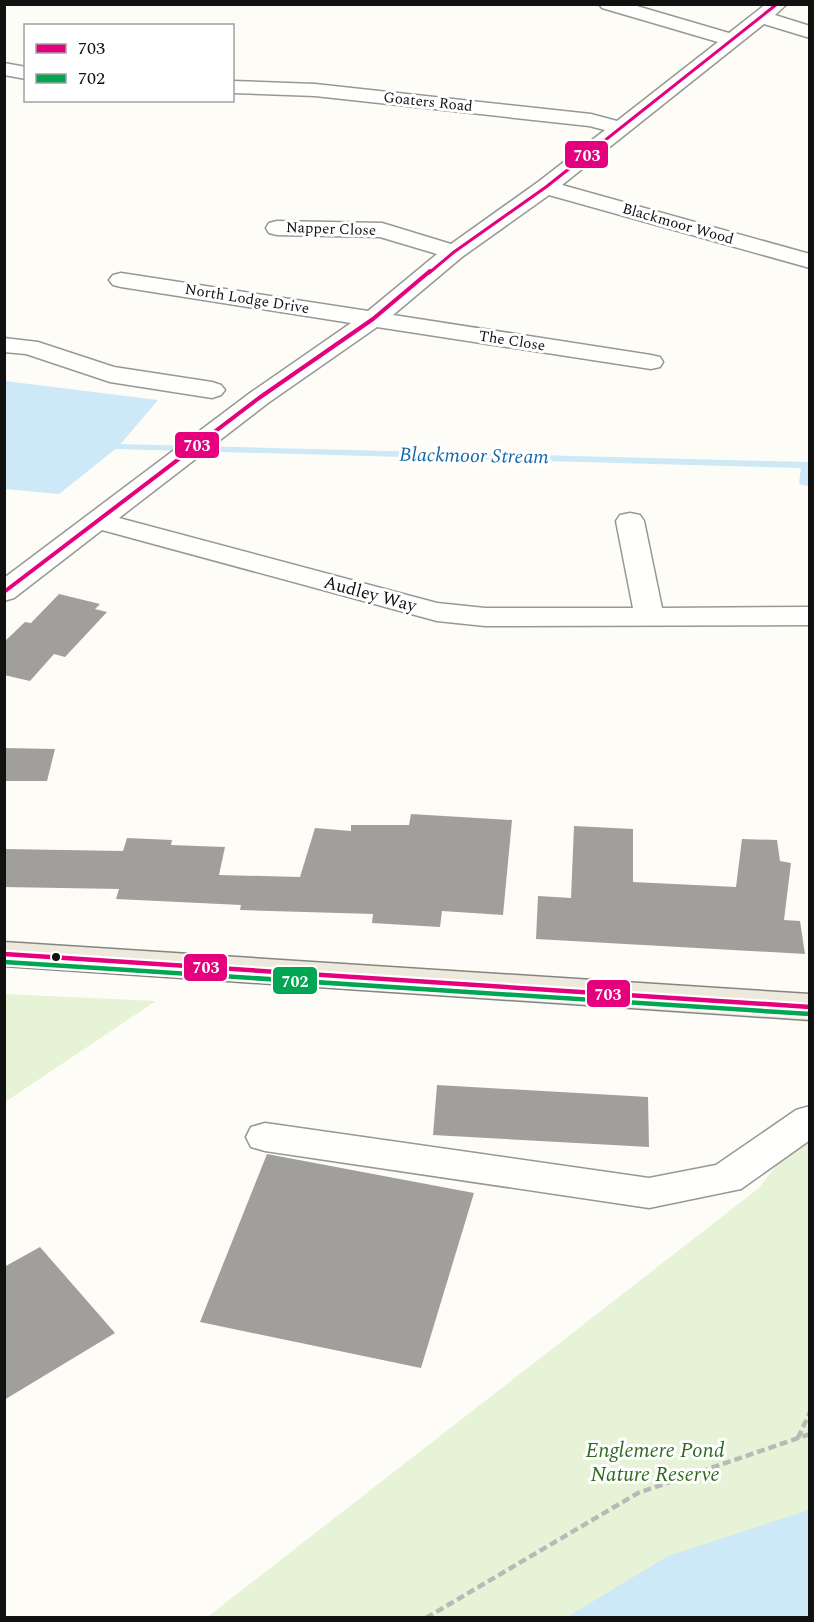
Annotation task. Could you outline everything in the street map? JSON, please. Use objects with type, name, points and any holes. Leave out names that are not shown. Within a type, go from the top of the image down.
[{"type":"main road","points":[[4,954],[810,1007]]},
{"type":"street","points":[[608,4],[734,40]]},
{"type":"street","points":[[4,592],[259,398],[373,319],[454,252],[546,187],[770,11],[810,32]]},
{"type":"street","points":[[4,69],[24,73]]},
{"type":"street","name":"Goaters Road","points":[[234,87],[315,90],[591,120],[622,129]]},
{"type":"street","name":"Blackmoor Wood","points":[[546,187],[810,261]]},
{"type":"street","name":"Napper Close","points":[[277,228],[382,230],[454,252]]},
{"type":"street","name":"North Lodge Drive","points":[[121,280],[373,319]]},
{"type":"street","name":"The Close","points":[[373,319],[651,362]]},
{"type":"street","points":[[4,345],[29,346],[110,374],[212,390]]},
{"type":"street","name":"Audley Way","points":[[99,521],[437,612],[485,617],[810,615]]},
{"type":"street","points":[[630,521],[648,616]]},
{"type":"street","points":[[265,1137],[649,1193],[727,1178],[810,1120]]},
{"type":"path","points":[[798,1438],[810,1412]]},
{"type":"path","points":[[426,1617],[638,1493],[810,1434]]},
{"type":"green space","points":[[5,994],[156,1001],[5,1102]]},
{"type":"green space","name":"Englemere Pond Nature Reserve","points":[[809,1123],[809,1617],[206,1618],[759,1188]]},
{"type":"water","points":[[5,381],[158,400],[118,447],[59,494],[5,489]]},
{"type":"water","points":[[809,1510],[809,1617],[567,1617],[668,1556]]},
{"type":"building","points":[[59,594],[100,604],[95,609],[107,612],[65,657],[54,654],[30,681],[4,675],[4,642],[25,622],[31,623]]},
{"type":"building","points":[[4,748],[55,749],[47,781],[4,781]]},
{"type":"building","points":[[411,814],[512,820],[503,915],[442,911],[440,927],[372,923],[373,914],[240,910],[241,905],[116,899],[119,889],[4,887],[4,849],[123,851],[127,838],[172,840],[171,845],[225,847],[219,875],[300,877],[315,828],[351,831],[351,825],[409,825]]},
{"type":"building","points":[[574,826],[633,829],[633,882],[736,887],[742,839],[777,840],[780,861],[791,863],[784,920],[800,921],[805,954],[536,939],[538,896],[571,898]]},
{"type":"building","points":[[437,1085],[648,1097],[649,1147],[433,1135]]},
{"type":"building","points":[[267,1154],[474,1193],[421,1368],[200,1322]]},
{"type":"building","points":[[40,1247],[115,1333],[4,1400],[4,1267]]},
{"type":"waterway","name":"Blackmoor Stream","points":[[118,447],[806,465],[804,483],[810,483]]},
{"type":"transit line","name":"703","points":[[4,592],[259,398],[373,319],[454,252],[546,187],[777,4]]},
{"type":"transit line","name":"703","points":[[4,954],[810,1007]]},
{"type":"transit line","name":"702","points":[[4,962],[810,1014]]}]
